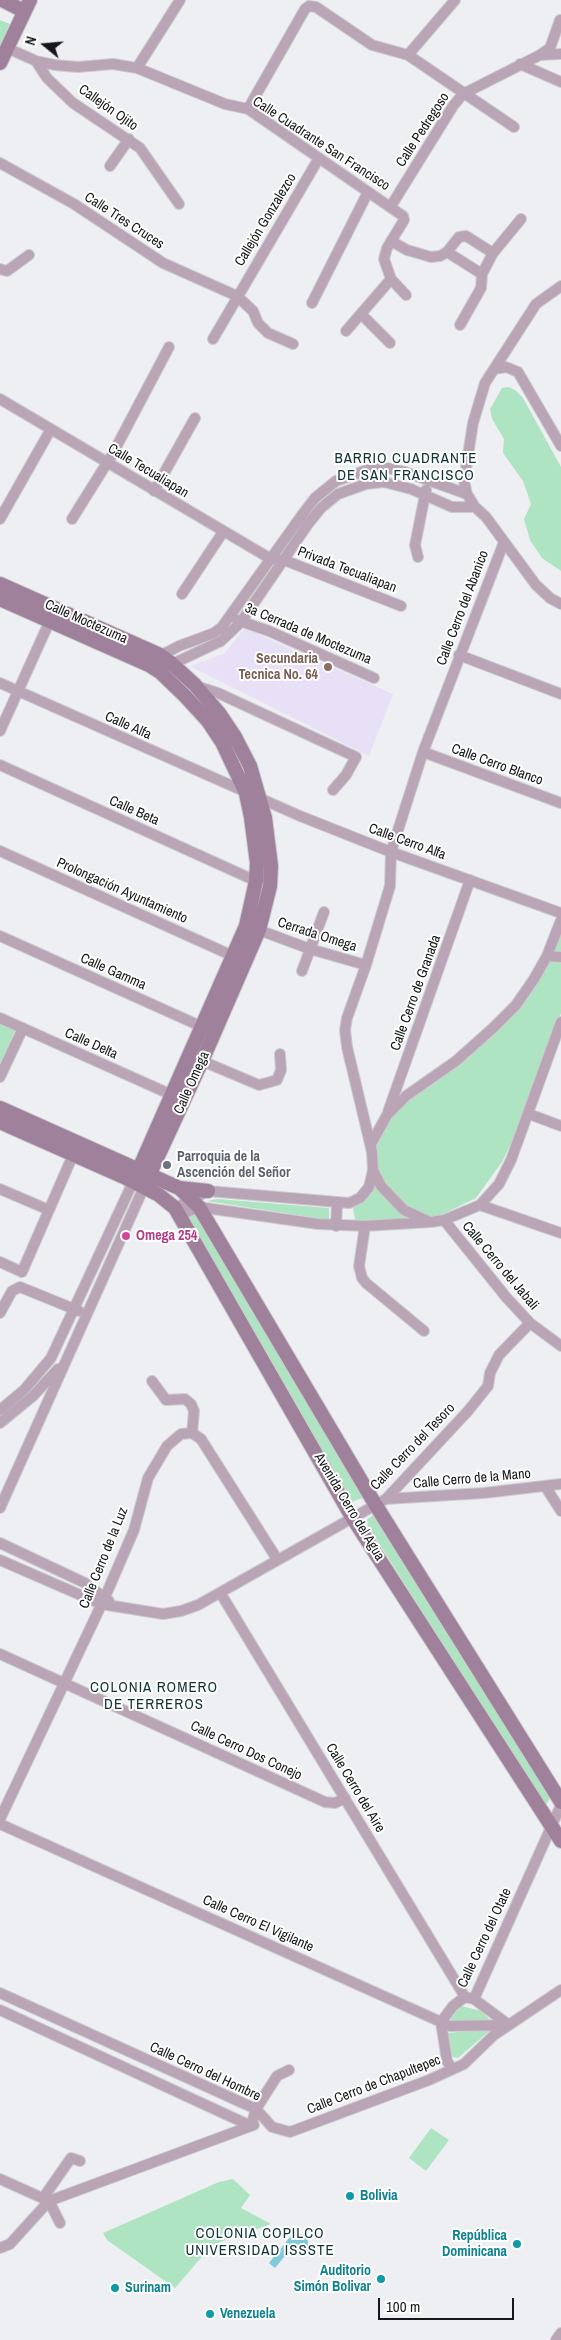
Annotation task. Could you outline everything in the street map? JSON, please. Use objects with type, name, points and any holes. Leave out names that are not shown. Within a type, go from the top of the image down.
[{"type":"street","points":[[0,63],[27,5],[2,0]]},
{"type":"street","points":[[137,68],[180,0]]},
{"type":"street","points":[[408,55],[455,0]]},
{"type":"street","points":[[248,109],[304,9],[310,6],[316,7],[372,45],[408,55],[514,127]]},
{"type":"street","points":[[463,94],[540,55],[550,48],[560,20]]},
{"type":"street","name":"Calle Cuadrante San Francisco","points":[[7,48],[36,61],[78,67],[113,64],[137,68],[225,104],[248,109],[391,206]]},
{"type":"street","points":[[540,55],[561,54]]},
{"type":"street","name":"Callejón Ojito","points":[[36,61],[47,78],[73,102],[140,148],[180,204]]},
{"type":"street","points":[[520,64],[561,82]]},
{"type":"street","name":"Calle Pedregoso","points":[[391,206],[453,106],[463,94]]},
{"type":"street","points":[[110,166],[129,140]]},
{"type":"street","name":"Callejón Gonzalezco","points":[[212,339],[319,158]]},
{"type":"street","name":"Calle Tres Cruces","points":[[0,163],[74,204],[163,263],[237,296]]},
{"type":"street","points":[[312,303],[368,192]]},
{"type":"street","points":[[391,206],[404,218],[391,241],[384,259],[391,279],[406,295]]},
{"type":"street","points":[[460,325],[481,288],[482,274],[493,253],[521,219]]},
{"type":"street","points":[[391,241],[407,250],[431,257],[440,256],[447,252],[459,237],[466,236],[493,253]]},
{"type":"street","points":[[447,252],[482,274]]},
{"type":"street","points":[[0,270],[7,271],[29,255]]},
{"type":"street","points":[[346,331],[362,315],[391,279]]},
{"type":"street","name":"Calle Cerro del Abanico","points":[[373,1170],[371,1144],[345,1030],[347,1018],[366,965],[390,886],[391,852],[423,752],[504,542],[486,517],[475,508],[467,494],[464,481],[464,469],[478,401],[485,383],[536,304],[561,286]]},
{"type":"street","points":[[237,296],[253,311],[258,323],[268,333],[293,344]]},
{"type":"street","points":[[362,315],[390,343]]},
{"type":"street","points":[[72,519],[107,462],[169,347]]},
{"type":"street","points":[[494,368],[506,367],[518,372],[561,446]]},
{"type":"street","name":"Calle Tecualiapan","points":[[0,400],[223,532],[271,559],[284,560]]},
{"type":"street","points":[[154,490],[195,418]]},
{"type":"street","points":[[1,514],[51,429]]},
{"type":"street","points":[[154,668],[165,659],[214,633],[232,615],[315,498],[336,481],[367,470],[387,468],[405,472],[467,494]]},
{"type":"street","points":[[400,485],[405,472]]},
{"type":"street","points":[[165,659],[200,653],[221,641],[241,622],[317,513],[338,494],[366,484],[384,482],[400,485],[452,506],[475,508]]},
{"type":"street","points":[[418,557],[416,546],[424,494],[429,482]]},
{"type":"street","points":[[182,594],[223,532]]},
{"type":"street","points":[[504,542],[536,585],[550,598],[561,604]]},
{"type":"street","name":"Privada Tecualiapan","points":[[284,560],[400,606]]},
{"type":"street","name":"Calle Moctezuma","points":[[0,584],[52,615],[154,668]]},
{"type":"street","name":"Calle Moctezuma","points":[[0,599],[52,615],[165,659]]},
{"type":"street","points":[[0,732],[52,615]]},
{"type":"street","name":"3a Cerrada de Moctezuma","points":[[232,615],[241,622],[269,631],[374,678]]},
{"type":"street","points":[[459,655],[561,694]]},
{"type":"street","name":"Calle Omega","points":[[0,1508],[86,1315],[141,1179],[172,1095],[208,1030],[259,930],[267,903],[271,866],[269,836],[250,766],[219,713],[195,686],[165,659]]},
{"type":"street","name":"Calle Omega","points":[[0,1410],[24,1390],[51,1358],[202,1061],[208,1030],[233,956],[246,926],[256,882],[255,838],[246,793],[231,760],[208,721],[185,696],[154,668]]},
{"type":"street","name":"Calle Alfa","points":[[0,683],[246,793]]},
{"type":"street","points":[[195,686],[218,693],[356,758],[346,775],[333,790]]},
{"type":"street","name":"Calle Cerro Blanco","points":[[423,752],[561,804]]},
{"type":"street","name":"Calle Beta","points":[[0,765],[256,882]]},
{"type":"street","name":"Calle Cerro Alfa","points":[[246,793],[391,852],[561,913]]},
{"type":"street","name":"Prolongación Ayuntamiento","points":[[0,851],[233,956]]},
{"type":"street","name":"Calle Cerro de Granada","points":[[387,1115],[470,880]]},
{"type":"street","points":[[302,971],[324,912]]},
{"type":"street","points":[[371,1144],[387,1115],[406,1096],[456,1060],[516,1005],[548,956],[561,920]]},
{"type":"street","name":"Cerrada Omega","points":[[259,930],[310,949],[366,965]]},
{"type":"street","name":"Calle Gamma","points":[[0,936],[208,1030]]},
{"type":"street","points":[[554,942],[557,952],[561,956]]},
{"type":"street","points":[[548,956],[561,956]]},
{"type":"street","name":"Calle Delta","points":[[0,1018],[172,1095]]},
{"type":"street","points":[[196,1204],[336,1226],[365,1226],[444,1220],[480,1204],[499,1184],[529,1114],[561,1022]]},
{"type":"street","points":[[0,1077],[22,1028]]},
{"type":"street","points":[[202,1061],[259,1085],[277,1080],[281,1070],[280,1054]]},
{"type":"street","points":[[0,1108],[141,1179]]},
{"type":"street","points":[[529,1114],[561,1126]]},
{"type":"street","points":[[0,1122],[73,1155],[141,1179]]},
{"type":"street","points":[[0,1262],[22,1272],[73,1155]]},
{"type":"street","points":[[179,1188],[337,1204],[349,1203],[360,1198],[369,1187],[373,1170]]},
{"type":"street","points":[[373,1170],[381,1186],[404,1210],[431,1222]]},
{"type":"street","name":"Avenida Cerro del Agua","points":[[141,1179],[179,1188],[196,1204],[380,1502],[561,1804]]},
{"type":"street","name":"Avenida Cerro del Agua","points":[[141,1179],[177,1211],[352,1517],[561,1841]]},
{"type":"street","points":[[0,1189],[49,1210]]},
{"type":"street","points":[[177,1211],[196,1204],[208,1192]]},
{"type":"street","points":[[336,1226],[337,1204]]},
{"type":"street","points":[[480,1204],[561,1233]]},
{"type":"street","name":"Calle Cerro del Jabali","points":[[444,1220],[506,1297],[530,1322],[561,1346]]},
{"type":"street","points":[[365,1226],[359,1266],[362,1278],[424,1331]]},
{"type":"street","points":[[0,1313],[15,1288],[25,1288],[86,1315]]},
{"type":"street","name":"Calle Cerro del Tesoro","points":[[103,1601],[117,1607],[163,1614],[180,1612],[221,1594],[277,1559],[380,1502],[468,1411],[488,1386],[490,1373],[500,1354],[530,1322]]},
{"type":"street","points":[[0,1423],[33,1396],[65,1362]]},
{"type":"street","points":[[152,1381],[166,1400],[185,1399],[191,1404],[194,1411],[192,1433],[201,1439],[277,1559]]},
{"type":"street","name":"Calle Cerro de la Luz","points":[[0,1819],[103,1601],[134,1530],[148,1478],[167,1446],[181,1434],[192,1433]]},
{"type":"street","name":"Calle Cerro de la Mano","points":[[380,1502],[561,1484]]},
{"type":"street","points":[[544,1486],[561,1511]]},
{"type":"street","points":[[0,1543],[85,1583],[103,1601]]},
{"type":"street","points":[[0,1560],[81,1597],[103,1601]]},
{"type":"street","name":"Calle Cerro del Aire","points":[[221,1594],[469,1998]]},
{"type":"street","name":"Calle Cerro Dos Conejo","points":[[0,1654],[325,1802],[336,1803],[345,1798]]},
{"type":"street","name":"Calle Cerro del Otate","points":[[441,2022],[453,2006],[469,1998],[561,1804]]},
{"type":"street","name":"Calle Cerro El Vigilante","points":[[0,1824],[450,2026],[509,2024]]},
{"type":"street","name":"Calle Cerro de Chapultepec","points":[[265,2122],[275,2129],[290,2132],[429,2080],[464,2064],[494,2035],[561,1990]]},
{"type":"street","name":"Calle Cerro del Hombre","points":[[0,1993],[256,2110],[265,2122],[250,2126]]},
{"type":"street","points":[[469,1998],[509,2024]]},
{"type":"street","points":[[0,2010],[250,2126]]},
{"type":"street","points":[[441,2022],[447,2061],[452,2069]]},
{"type":"street","points":[[46,2200],[250,2126],[256,2110],[277,2076],[289,2070]]},
{"type":"street","points":[[0,2248],[10,2244],[46,2200],[71,2158],[80,2161]]},
{"type":"street","points":[[0,2179],[46,2200],[60,2223]]},
{"type":"street","points":[[556,2340],[561,2333]]},
{"type":"shaded area","points":[[243,630],[248,630],[393,694],[369,756],[190,666],[224,654]]},
{"type":"green space","points":[[0,20],[10,24],[0,47]]},
{"type":"green space","points":[[508,387],[515,390],[523,398],[561,467],[561,571],[542,558],[530,540],[524,519],[531,504],[523,481],[503,453],[504,439],[492,419],[490,409],[502,388]]},
{"type":"green space","points":[[561,923],[561,1013],[526,1112],[502,1162],[476,1198],[437,1217],[415,1213],[394,1197],[379,1175],[375,1158],[377,1136],[389,1116],[518,1005]]},
{"type":"green space","points":[[0,1021],[16,1028],[0,1064]]},
{"type":"green space","points":[[375,1181],[397,1211],[416,1220],[355,1220],[353,1208]]},
{"type":"green space","points":[[217,1199],[329,1208],[329,1220],[207,1201]]},
{"type":"green space","points":[[198,1213],[363,1498],[351,1502],[188,1217]]},
{"type":"green space","points":[[373,1515],[550,1798],[545,1807],[365,1521]]},
{"type":"green space","points":[[461,2006],[482,2011],[490,2020],[476,2024],[453,2022],[449,2018],[453,2011]]},
{"type":"green space","points":[[493,2028],[458,2058],[453,2057],[448,2051],[448,2033]]},
{"type":"green space","points":[[431,2128],[449,2140],[426,2171],[409,2158]]},
{"type":"green space","points":[[233,2179],[250,2195],[241,2208],[271,2224],[212,2245],[175,2288],[107,2240],[103,2233],[219,2182]]},
{"type":"water","points":[[299,2233],[307,2237],[309,2248],[300,2255],[289,2251],[275,2268],[269,2263],[290,2237]]},
{"type":"place","name":"Secundaria Tecnica No. 64","points":[[328,667]]},
{"type":"place","name":"Parroquia de la Ascención del Señor","points":[[167,1165]]},
{"type":"place","name":"Omega 254","points":[[126,1236]]},
{"type":"place","name":"Bolivia","points":[[350,2196]]},
{"type":"place","name":"República Dominicana","points":[[517,2244]]},
{"type":"place","name":"Auditorio Simón Bolivar","points":[[381,2279]]},
{"type":"place","name":"Surinam","points":[[115,2288]]},
{"type":"place","name":"Venezuela","points":[[210,2314]]},
{"type":"district","name":"BARRIO CUADRANTE DE SAN FRANCISCO","points":[[406,468]]},
{"type":"district","name":"COLONIA ROMERO DE TERREROS","points":[[154,1696]]},
{"type":"district","name":"COLONIA COPILCO UNIVERSIDAD ISSSTE","points":[[260,2242]]}]
